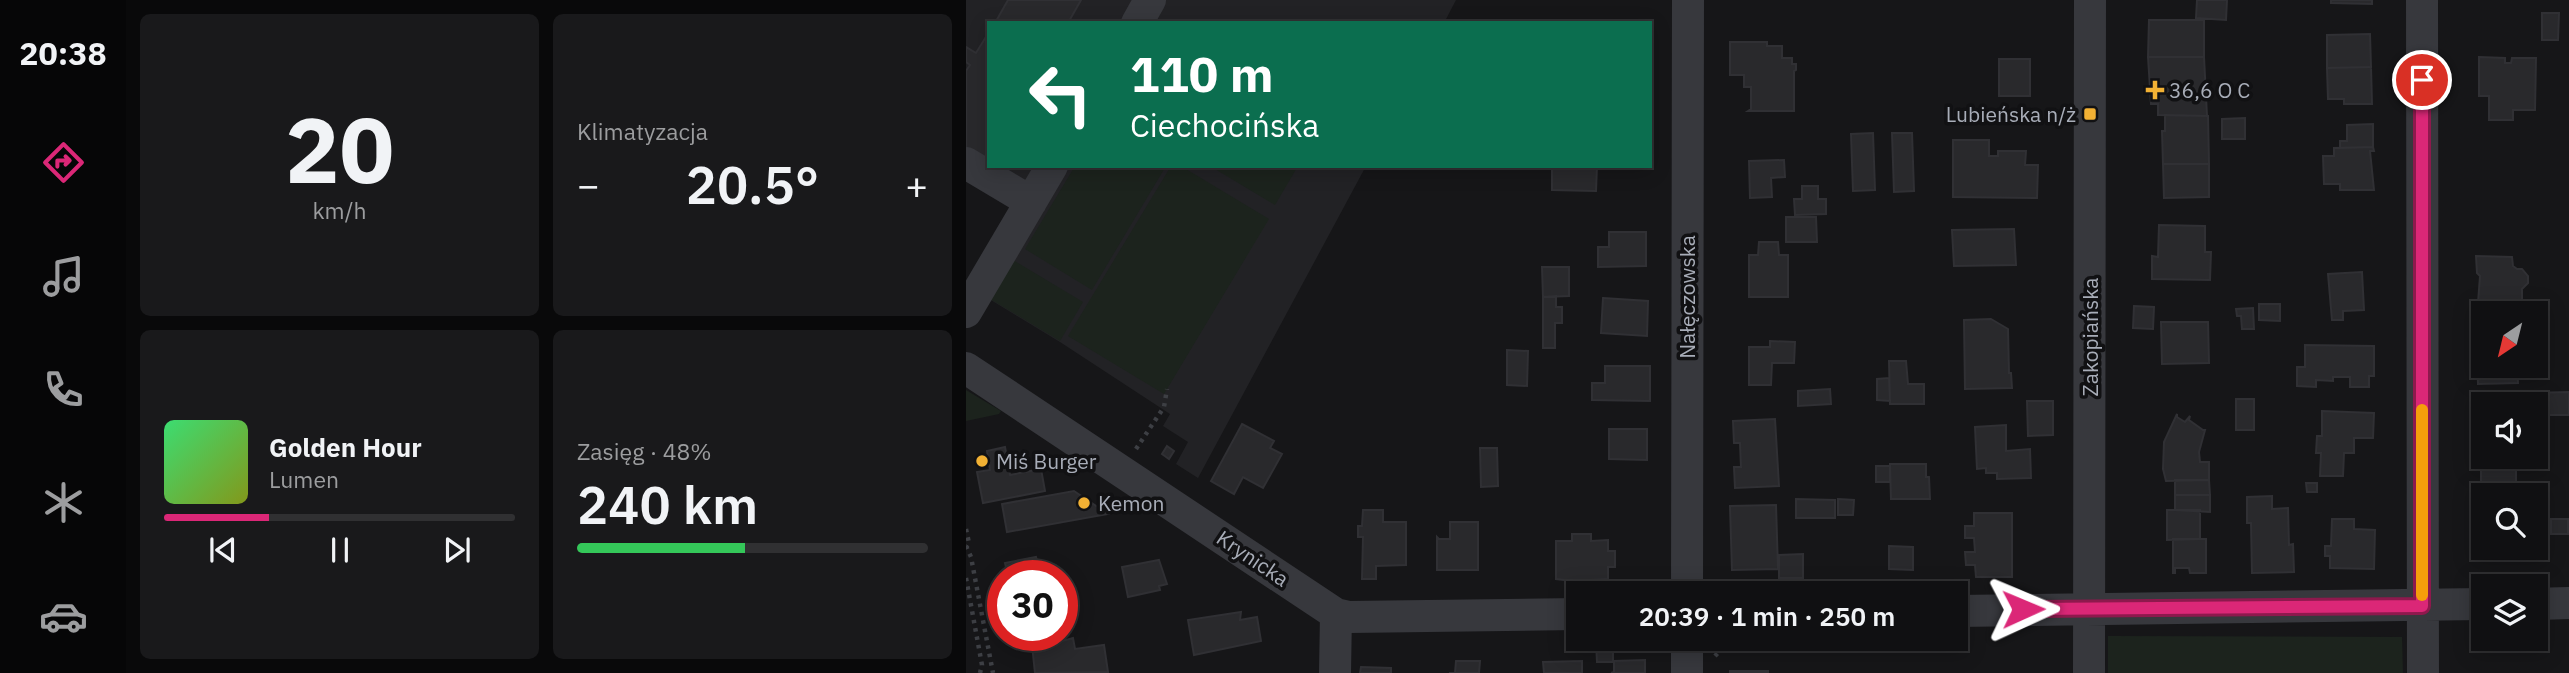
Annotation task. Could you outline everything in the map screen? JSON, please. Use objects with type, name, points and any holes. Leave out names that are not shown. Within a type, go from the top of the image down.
[{"type":"street","points":[[1138,21],[1150,0]]},
{"type":"street","name":"Nałęczowska","points":[[1686,581],[1688,0]]},
{"type":"street","name":"Zakopiańska","points":[[2089,673],[2090,0]]},
{"type":"street","points":[[2422,0],[2423,673]]},
{"type":"street","points":[[966,163],[1041,186],[966,312]]},
{"type":"street","name":"Krynicka","points":[[966,368],[1336,614]]},
{"type":"street","points":[[2548,604],[2569,603]]},
{"type":"street","points":[[1968,611],[2471,604]]},
{"type":"street","points":[[1335,673],[1336,614],[1349,617],[1566,614]]},
{"type":"street","points":[[1686,673],[1687,651]]},
{"type":"path","points":[[1132,454],[1164,407],[1167,389]]},
{"type":"path","points":[[966,528],[969,543],[966,546],[971,557],[993,673]]},
{"type":"path","points":[[966,578],[982,665],[980,673]]},
{"type":"shaded area","points":[[966,0],[1456,0],[1445,21],[987,21],[987,168],[1365,168],[1198,478],[1176,464],[1188,442],[1163,426],[1170,414],[986,297],[1047,196],[966,173]]},
{"type":"shaded area","points":[[1074,168],[1165,168],[1092,290],[1025,249]]},
{"type":"shaded area","points":[[1170,168],[1184,168],[1269,219],[1164,394],[1068,336]]},
{"type":"shaded area","points":[[1213,168],[1297,168],[1275,205]]},
{"type":"shaded area","points":[[1013,260],[1083,302],[1060,341],[990,299]]},
{"type":"shaded area","points":[[966,390],[1001,411],[999,414],[966,421]]},
{"type":"shaded area","points":[[2108,636],[2402,637],[2403,673],[2108,673]]},
{"type":"building","points":[[1008,0],[1081,0],[1069,21],[996,21]]},
{"type":"building","points":[[2197,0],[2227,0],[2226,20],[2196,18]]},
{"type":"building","points":[[2331,0],[2372,0],[2372,4],[2331,3]]},
{"type":"building","points":[[2542,13],[2559,13],[2558,40],[2542,40]]},
{"type":"building","points":[[2149,20],[2204,20],[2204,57],[2148,57]]},
{"type":"building","points":[[2370,34],[2371,67],[2327,68],[2327,35]]},
{"type":"building","points":[[987,35],[987,159],[966,147],[966,71],[970,65],[966,62],[966,47],[976,53]]},
{"type":"building","points":[[1730,42],[1767,42],[1767,46],[1782,46],[1782,58],[1792,58],[1792,64],[1796,64],[1794,111],[1748,111],[1751,109],[1751,87],[1744,87],[1744,75],[1730,75]]},
{"type":"building","points":[[2148,57],[2204,57],[2207,116],[2158,115],[2158,104],[2151,104]]},
{"type":"building","points":[[2479,57],[2505,58],[2505,63],[2511,63],[2512,58],[2536,58],[2535,110],[2513,110],[2513,120],[2489,120],[2489,96],[2479,96]]},
{"type":"building","points":[[1999,59],[2030,59],[2030,96],[1999,96]]},
{"type":"building","points":[[2371,67],[2372,104],[2344,104],[2344,99],[2328,99],[2327,68]]},
{"type":"building","points":[[2165,115],[2208,116],[2209,164],[2163,164],[2162,131],[2165,131]]},
{"type":"building","points":[[2245,118],[2245,139],[2222,139],[2222,119]]},
{"type":"building","points":[[2373,124],[2373,147],[2340,148],[2340,141],[2347,141],[2347,125]]},
{"type":"building","points":[[1873,133],[1875,190],[1853,191],[1851,134]]},
{"type":"building","points":[[1892,133],[1912,133],[1914,191],[1894,192]]},
{"type":"building","points":[[1953,140],[1989,140],[1989,156],[1998,156],[1998,151],[2026,151],[2025,165],[2038,165],[2037,198],[1953,197]]},
{"type":"building","points":[[2373,147],[2374,151],[2370,151],[2374,190],[2340,190],[2340,184],[2324,184],[2323,156],[2334,156],[2334,148]]},
{"type":"building","points":[[1784,160],[1785,177],[1771,178],[1772,197],[1750,198],[1749,161]]},
{"type":"building","points":[[2163,164],[2209,164],[2209,197],[2164,198]]},
{"type":"building","points":[[1552,168],[1597,168],[1596,191],[1552,190]]},
{"type":"building","points":[[1802,186],[1818,186],[1818,199],[1826,199],[1826,214],[1795,215],[1794,199],[1802,199]]},
{"type":"building","points":[[1786,217],[1816,217],[1817,242],[1786,242]]},
{"type":"building","points":[[2159,225],[2205,226],[2205,252],[2211,252],[2210,280],[2152,279],[2152,256],[2158,257]]},
{"type":"building","points":[[2014,229],[2016,265],[1954,266],[1952,230]]},
{"type":"building","points":[[1609,232],[1646,232],[1646,266],[1598,267],[1598,247],[1609,247]]},
{"type":"building","points":[[1759,242],[1778,242],[1779,255],[1788,255],[1788,297],[1749,297],[1749,255],[1758,255]]},
{"type":"building","points":[[2476,256],[2512,257],[2513,266],[2522,269],[2528,276],[2528,283],[2522,289],[2522,301],[2478,301],[2480,276],[2477,273]]},
{"type":"building","points":[[1542,267],[1569,267],[1569,296],[1543,297]]},
{"type":"building","points":[[2362,272],[2364,310],[2343,311],[2343,320],[2332,320],[2328,274]]},
{"type":"building","points":[[1556,296],[1556,307],[1562,307],[1562,323],[1555,323],[1555,348],[1543,348],[1543,297]]},
{"type":"building","points":[[1603,298],[1648,301],[1647,336],[1601,333]]},
{"type":"building","points":[[2259,304],[2280,304],[2280,321],[2259,320]]},
{"type":"building","points":[[2134,306],[2154,307],[2153,329],[2133,328]]},
{"type":"building","points":[[2253,308],[2254,329],[2242,329],[2241,316],[2237,316],[2236,309]]},
{"type":"building","points":[[1991,319],[2008,329],[2012,388],[1965,389],[1964,320]]},
{"type":"building","points":[[2161,322],[2208,322],[2209,363],[2162,364]]},
{"type":"building","points":[[1770,341],[1795,342],[1794,363],[1772,363],[1771,385],[1749,385],[1749,347],[1770,347]]},
{"type":"building","points":[[2305,345],[2374,346],[2374,376],[2369,376],[2369,387],[2350,387],[2350,377],[2333,377],[2333,381],[2316,380],[2316,387],[2297,386],[2297,367],[2305,367]]},
{"type":"building","points":[[1507,350],[1528,351],[1527,386],[1507,385]]},
{"type":"building","points":[[1889,361],[1906,361],[1908,384],[1924,384],[1924,404],[1890,404]]},
{"type":"building","points":[[1605,366],[1650,366],[1650,401],[1592,400],[1592,383],[1605,383]]},
{"type":"building","points":[[1889,378],[1890,401],[1877,400],[1877,379]]},
{"type":"building","points":[[2478,378],[2518,378],[2518,383],[2478,384]]},
{"type":"building","points":[[1830,389],[1831,404],[1798,406],[1798,391]]},
{"type":"building","points":[[2548,392],[2569,392],[2569,415],[2548,415]]},
{"type":"building","points":[[2236,399],[2254,399],[2254,430],[2236,430]]},
{"type":"building","points":[[2027,401],[2053,401],[2053,435],[2028,436]]},
{"type":"building","points":[[2322,411],[2374,413],[2373,438],[2354,438],[2354,453],[2344,453],[2343,476],[2320,476],[2321,453],[2316,453],[2317,436],[2322,436]]},
{"type":"building","points":[[2177,414],[2177,417],[2185,422],[2190,416],[2189,420],[2205,430],[2199,452],[2200,462],[2209,462],[2209,480],[2166,481],[2163,469],[2164,442]]},
{"type":"building","points":[[1775,419],[1779,486],[1735,488],[1734,467],[1741,467],[1740,443],[1734,443],[1733,421]]},
{"type":"building","points":[[1242,424],[1274,441],[1270,448],[1282,454],[1263,488],[1243,477],[1234,494],[1211,481]]},
{"type":"building","points":[[2006,425],[2006,451],[2030,449],[2031,478],[1997,479],[1997,473],[1986,473],[1986,468],[1977,469],[1975,427]]},
{"type":"building","points":[[1609,429],[1647,429],[1647,460],[1609,459]]},
{"type":"building","points":[[1167,446],[1174,451],[1169,459],[1162,454]]},
{"type":"building","points":[[1005,447],[1010,475],[1041,469],[1045,491],[983,503],[977,472],[990,470],[987,451]]},
{"type":"building","points":[[1480,448],[1497,448],[1498,486],[1481,487]]},
{"type":"building","points":[[1890,464],[1926,464],[1930,499],[1891,499]]},
{"type":"building","points":[[1876,466],[1890,466],[1890,482],[1876,482]]},
{"type":"building","points":[[2481,469],[2516,469],[2516,483],[2481,483]]},
{"type":"building","points":[[2175,480],[2209,480],[2210,495],[2175,495]]},
{"type":"building","points":[[2306,483],[2317,483],[2317,492],[2307,492]]},
{"type":"building","points":[[1074,491],[1108,514],[1007,532],[1002,504]]},
{"type":"building","points":[[2175,495],[2210,495],[2210,512],[2175,510]]},
{"type":"building","points":[[2272,496],[2272,509],[2288,508],[2289,545],[2293,544],[2294,572],[2252,573],[2251,523],[2247,523],[2247,497]]},
{"type":"building","points":[[1796,499],[1835,500],[1835,518],[1796,518]]},
{"type":"building","points":[[1838,499],[1854,500],[1853,515],[1838,515]]},
{"type":"building","points":[[1776,505],[1778,569],[1732,570],[1730,506]]},
{"type":"building","points":[[1363,510],[1383,510],[1383,522],[1406,522],[1406,565],[1376,566],[1376,579],[1362,579],[1363,537],[1358,537],[1358,526],[1362,526]]},
{"type":"building","points":[[2167,510],[2200,510],[2200,539],[2167,540]]},
{"type":"building","points":[[1974,513],[2012,513],[2012,577],[1976,577],[1975,565],[1966,565],[1965,552],[1975,552],[1974,538],[1965,538],[1965,526],[1974,526]]},
{"type":"building","points":[[2332,519],[2354,519],[2354,529],[2375,530],[2374,569],[2330,568],[2330,556],[2325,556],[2325,546],[2331,546]]},
{"type":"building","points":[[2551,519],[2568,519],[2568,534],[2551,534]]},
{"type":"building","points":[[1450,522],[1478,522],[1478,570],[1437,570],[1437,537],[1450,539]]},
{"type":"building","points":[[1572,534],[1591,534],[1591,541],[1608,540],[1608,551],[1615,551],[1615,567],[1608,567],[1608,579],[1556,579],[1556,541],[1572,541]]},
{"type":"building","points":[[2173,539],[2206,539],[2206,573],[2190,573],[2189,568],[2175,568],[2173,573]]},
{"type":"building","points":[[1889,546],[1913,547],[1913,570],[1889,569]]},
{"type":"building","points":[[1803,554],[1803,578],[1779,578],[1779,555]]},
{"type":"building","points":[[1159,560],[1167,584],[1159,586],[1160,590],[1128,597],[1122,567]]},
{"type":"building","points":[[1241,612],[1240,620],[1257,617],[1261,641],[1194,655],[1188,620]]},
{"type":"building","points":[[1104,645],[1108,672],[1035,673],[1033,651],[1078,651],[1078,649]]},
{"type":"building","points":[[1596,651],[1613,651],[1613,662],[1597,662]]},
{"type":"building","points":[[1645,660],[1645,673],[1611,673],[1614,672],[1614,661]]},
{"type":"building","points":[[1456,661],[1480,661],[1479,673],[1455,673]]},
{"type":"building","points":[[1582,661],[1582,673],[1544,673],[1543,662]]},
{"type":"building","points":[[1361,667],[1391,668],[1391,673],[1360,673]]},
{"type":"building","points":[[1768,671],[1768,673],[1730,673]]},
{"type":"slow traffic","points":[[2422,410],[2422,595]]},
{"type":"place","name":"36,6 O C","points":[[2155,90]]},
{"type":"place","name":"Lubieńska n/ż","points":[[2090,114]]},
{"type":"place","name":"Miś Burger","points":[[982,461]]},
{"type":"place","name":"Kemon","points":[[1084,503]]},
{"type":"route","points":[[2023,609],[2422,606],[2422,80]]}]
